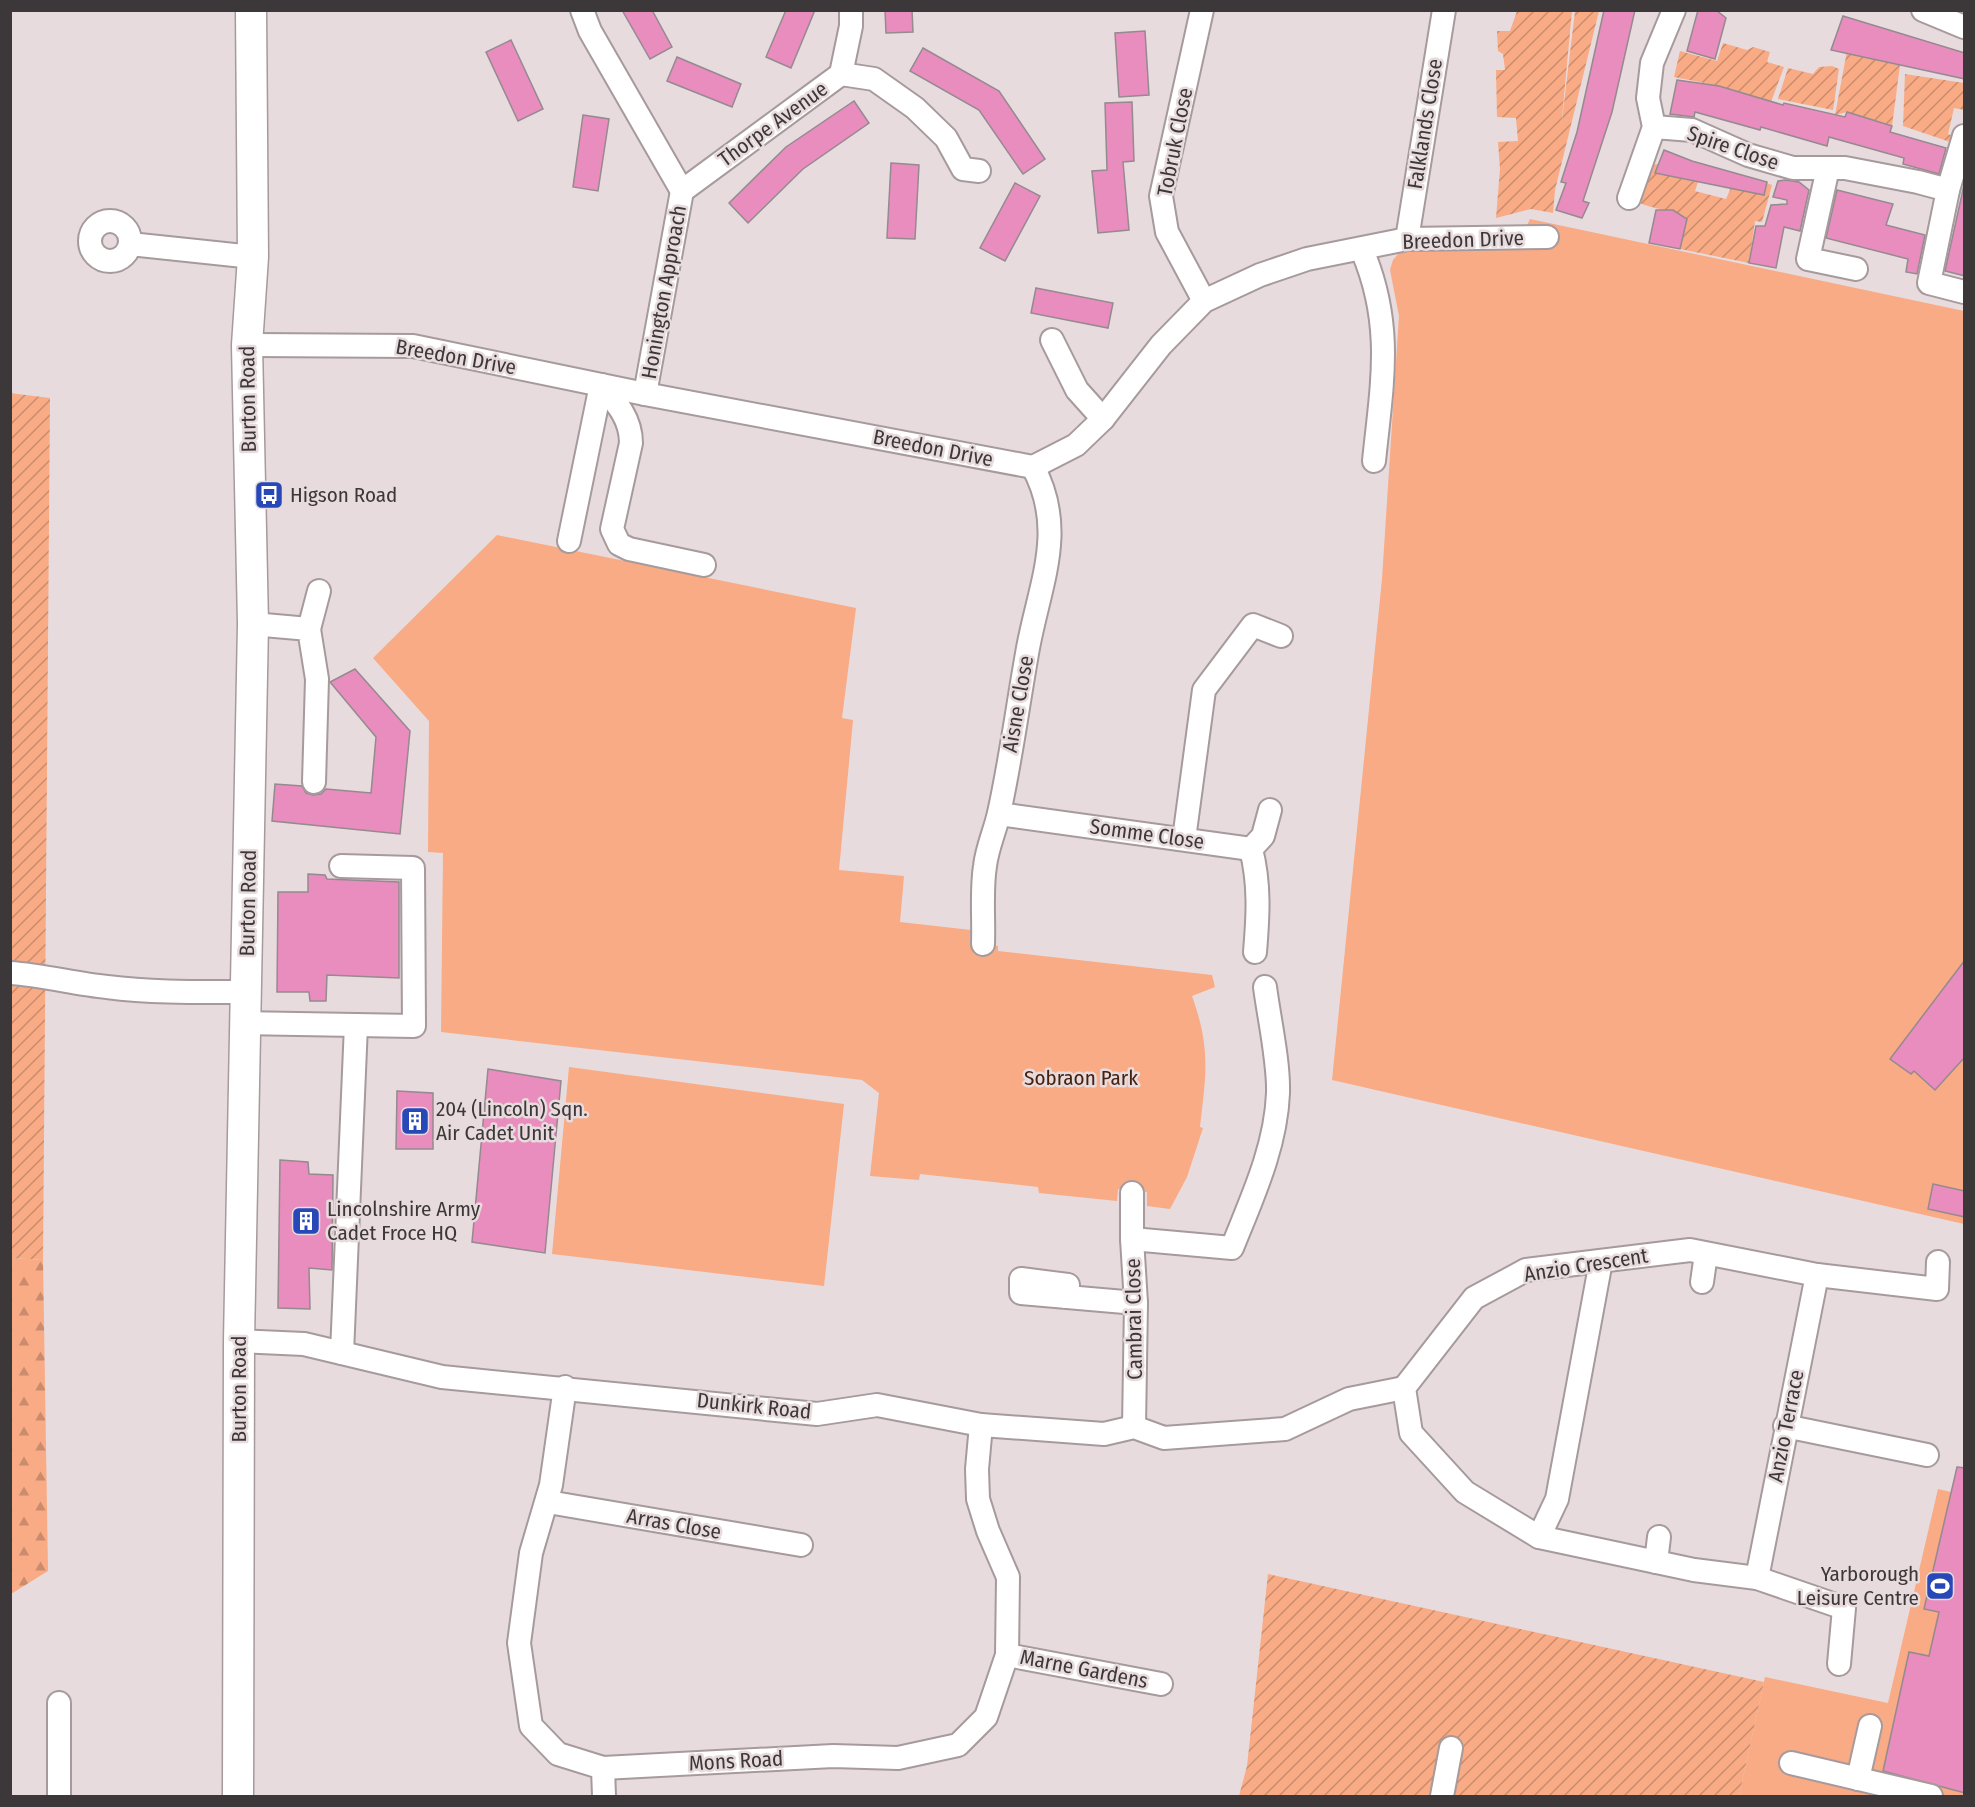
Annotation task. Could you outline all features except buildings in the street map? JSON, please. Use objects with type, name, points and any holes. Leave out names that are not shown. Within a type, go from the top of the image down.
[{"type":"main road","name":"Burton Road","points":[[238,1797],[239,1341],[253,624],[247,345],[253,256],[251,10]]},
{"type":"street","points":[[582,10],[595,41],[682,191]]},
{"type":"street","name":"Thorpe Avenue","points":[[682,191],[841,74],[851,26],[851,10]]},
{"type":"street","name":"Tobruk Close","points":[[1202,10],[1161,196],[1167,232],[1204,301]]},
{"type":"street","name":"Falklands Close","points":[[1407,239],[1444,10]]},
{"type":"street","points":[[1629,198],[1654,127],[1648,98],[1652,63],[1674,10]]},
{"type":"street","points":[[1923,10],[1965,27]]},
{"type":"street","points":[[841,74],[874,79],[915,108],[946,138],[963,169],[980,171]]},
{"type":"street","name":"Spire Close","points":[[1654,127],[1692,130],[1748,155],[1793,168],[1845,168],[1948,190]]},
{"type":"street","points":[[1965,135],[1948,190],[1929,283],[1965,292]]},
{"type":"street","points":[[1827,168],[1808,259],[1856,269]]},
{"type":"street","name":"Honington Approach","points":[[645,394],[682,191]]},
{"type":"street","name":"Breedon Drive","points":[[247,345],[413,346],[645,394],[1033,466],[1076,445],[1103,419],[1161,345],[1204,301],[1260,275],[1307,260],[1407,239],[1547,237]]},
{"type":"street","points":[[130,244],[253,256]]},
{"type":"street","points":[[1362,250],[1375,280],[1384,331],[1385,374],[1374,461]]},
{"type":"street","points":[[1052,340],[1077,390],[1103,419]]},
{"type":"street","points":[[569,541],[601,385]]},
{"type":"street","points":[[601,385],[619,405],[631,430],[632,444],[612,529],[615,538],[629,549],[704,565]]},
{"type":"street","name":"Aisne Close","points":[[983,944],[985,866],[999,814],[1029,645],[1044,589],[1049,551],[1049,518],[1044,487],[1033,466]]},
{"type":"street","points":[[314,782],[318,679],[309,629],[319,591]]},
{"type":"street","points":[[253,624],[309,629]]},
{"type":"street","points":[[1184,840],[1204,690],[1253,625],[1281,636]]},
{"type":"street","points":[[1255,952],[1259,902],[1258,875],[1251,849],[1263,836],[1270,810]]},
{"type":"street","name":"Somme Close","points":[[999,814],[1251,849]]},
{"type":"street","points":[[246,1023],[414,1026],[413,868],[341,866]]},
{"type":"street","points":[[10,973],[128,989],[247,992]]},
{"type":"street","name":"Cambrai Close","points":[[1134,1427],[1136,1303],[1132,1239],[1232,1248],[1257,1186],[1274,1134],[1278,1091],[1265,987]]},
{"type":"street","points":[[342,1353],[356,1025]]},
{"type":"street","points":[[1132,1192],[1132,1239]]},
{"type":"street","name":"Anzio Crescent","points":[[1404,1388],[1474,1298],[1526,1270],[1690,1250],[1817,1275],[1937,1289],[1938,1262]]},
{"type":"street","points":[[1702,1282],[1706,1254]]},
{"type":"street","points":[[1539,1537],[1557,1499],[1601,1261]]},
{"type":"street","name":"Anzio Terrace","points":[[1757,1578],[1785,1426],[1817,1275]]},
{"type":"street","points":[[1065,1298],[1136,1303]]},
{"type":"street","name":"Dunkirk Road","points":[[239,1341],[304,1344],[442,1377],[565,1387],[817,1414],[876,1405],[981,1425],[1104,1434],[1134,1427]]},
{"type":"street","name":"Mons Road","points":[[565,1387],[548,1502],[531,1553],[519,1643],[531,1726],[558,1754],[603,1767],[833,1756],[898,1758],[958,1745],[987,1717],[1007,1655],[1008,1577],[988,1531],[978,1499],[977,1469],[981,1425]]},
{"type":"street","points":[[1134,1427],[1164,1438],[1285,1429],[1349,1399],[1404,1388],[1411,1433],[1465,1492],[1539,1537],[1656,1562],[1757,1578],[1844,1608],[1839,1664]]},
{"type":"street","points":[[1785,1426],[1927,1455]]},
{"type":"street","name":"Arras Close","points":[[548,1502],[801,1545]]},
{"type":"street","points":[[1656,1562],[1659,1537]]},
{"type":"street","name":"Marne Gardens","points":[[1007,1655],[1161,1684]]},
{"type":"street","points":[[59,1703],[59,1797]]},
{"type":"street","points":[[1858,1779],[1870,1726]]},
{"type":"street","points":[[1442,1797],[1451,1748]]},
{"type":"street","points":[[1791,1763],[1931,1797]]},
{"type":"street","points":[[603,1767],[604,1797]]},
{"type":"green space","points":[[1517,11],[1572,11],[1561,128],[1575,11],[1599,11],[1555,190],[1553,213],[1531,209],[1496,218],[1500,169],[1498,142],[1518,141],[1516,118],[1497,117],[1496,70],[1505,70],[1503,54],[1498,51],[1497,31],[1510,31]]},
{"type":"green space","points":[[1723,43],[1747,50],[1753,47],[1770,52],[1767,62],[1784,67],[1771,102],[1724,87],[1674,77],[1680,51],[1717,61]]},
{"type":"green space","points":[[1847,51],[1900,65],[1892,126],[1847,112],[1835,115]]},
{"type":"green space","points":[[1832,66],[1839,69],[1833,110],[1778,99],[1788,68],[1813,74],[1819,67]]},
{"type":"green space","points":[[1905,74],[1964,83],[1964,110],[1954,108],[1948,134],[1959,138],[1956,144],[1903,126]]},
{"type":"green space","points":[[1659,164],[1656,173],[1698,182],[1695,191],[1726,199],[1737,174],[1772,185],[1762,222],[1755,221],[1749,263],[1680,249],[1687,219],[1675,213],[1640,203],[1650,165]]},
{"type":"green space","points":[[1530,219],[1964,311],[1964,1224],[1332,1080],[1382,579],[1399,316],[1390,270],[1393,260],[1399,253],[1434,248],[1519,243]]},
{"type":"green space","points":[[10,393],[50,398],[43,1260],[10,1258]]},
{"type":"green space","name":"Sobraon Park","points":[[497,535],[856,608],[842,718],[853,720],[839,870],[904,876],[900,922],[971,930],[970,942],[998,946],[998,951],[1212,975],[1215,987],[1192,996],[1204,1047],[1205,1076],[1200,1127],[1203,1128],[1187,1177],[1170,1209],[1147,1206],[1147,1192],[1118,1189],[1117,1201],[1039,1193],[1038,1187],[920,1174],[919,1180],[870,1176],[879,1093],[862,1080],[441,1032],[443,853],[428,852],[429,721],[373,658]]},
{"type":"green space","points":[[569,1067],[844,1104],[824,1286],[552,1254]]},
{"type":"green space","points":[[11,1258],[43,1260],[48,1571],[11,1594]]},
{"type":"green space","name":"Yarborough Leisure Centre","points":[[1938,1489],[1964,1495],[1964,1796],[1739,1796],[1765,1677],[1888,1703]]},
{"type":"green space","points":[[1268,1574],[1764,1682],[1739,1796],[1239,1796],[1247,1766]]},
{"type":"place","name":"Higson Road","points":[[269,495]]},
{"type":"place","name":"204 (Lincoln) Sqn. Air Cadet Unit","points":[[415,1121]]},
{"type":"place","name":"Lincolnshire Army Cadet Froce HQ","points":[[306,1221]]},
{"type":"place","name":"Yarborough Leisure Centre","points":[[1940,1586]]}]
